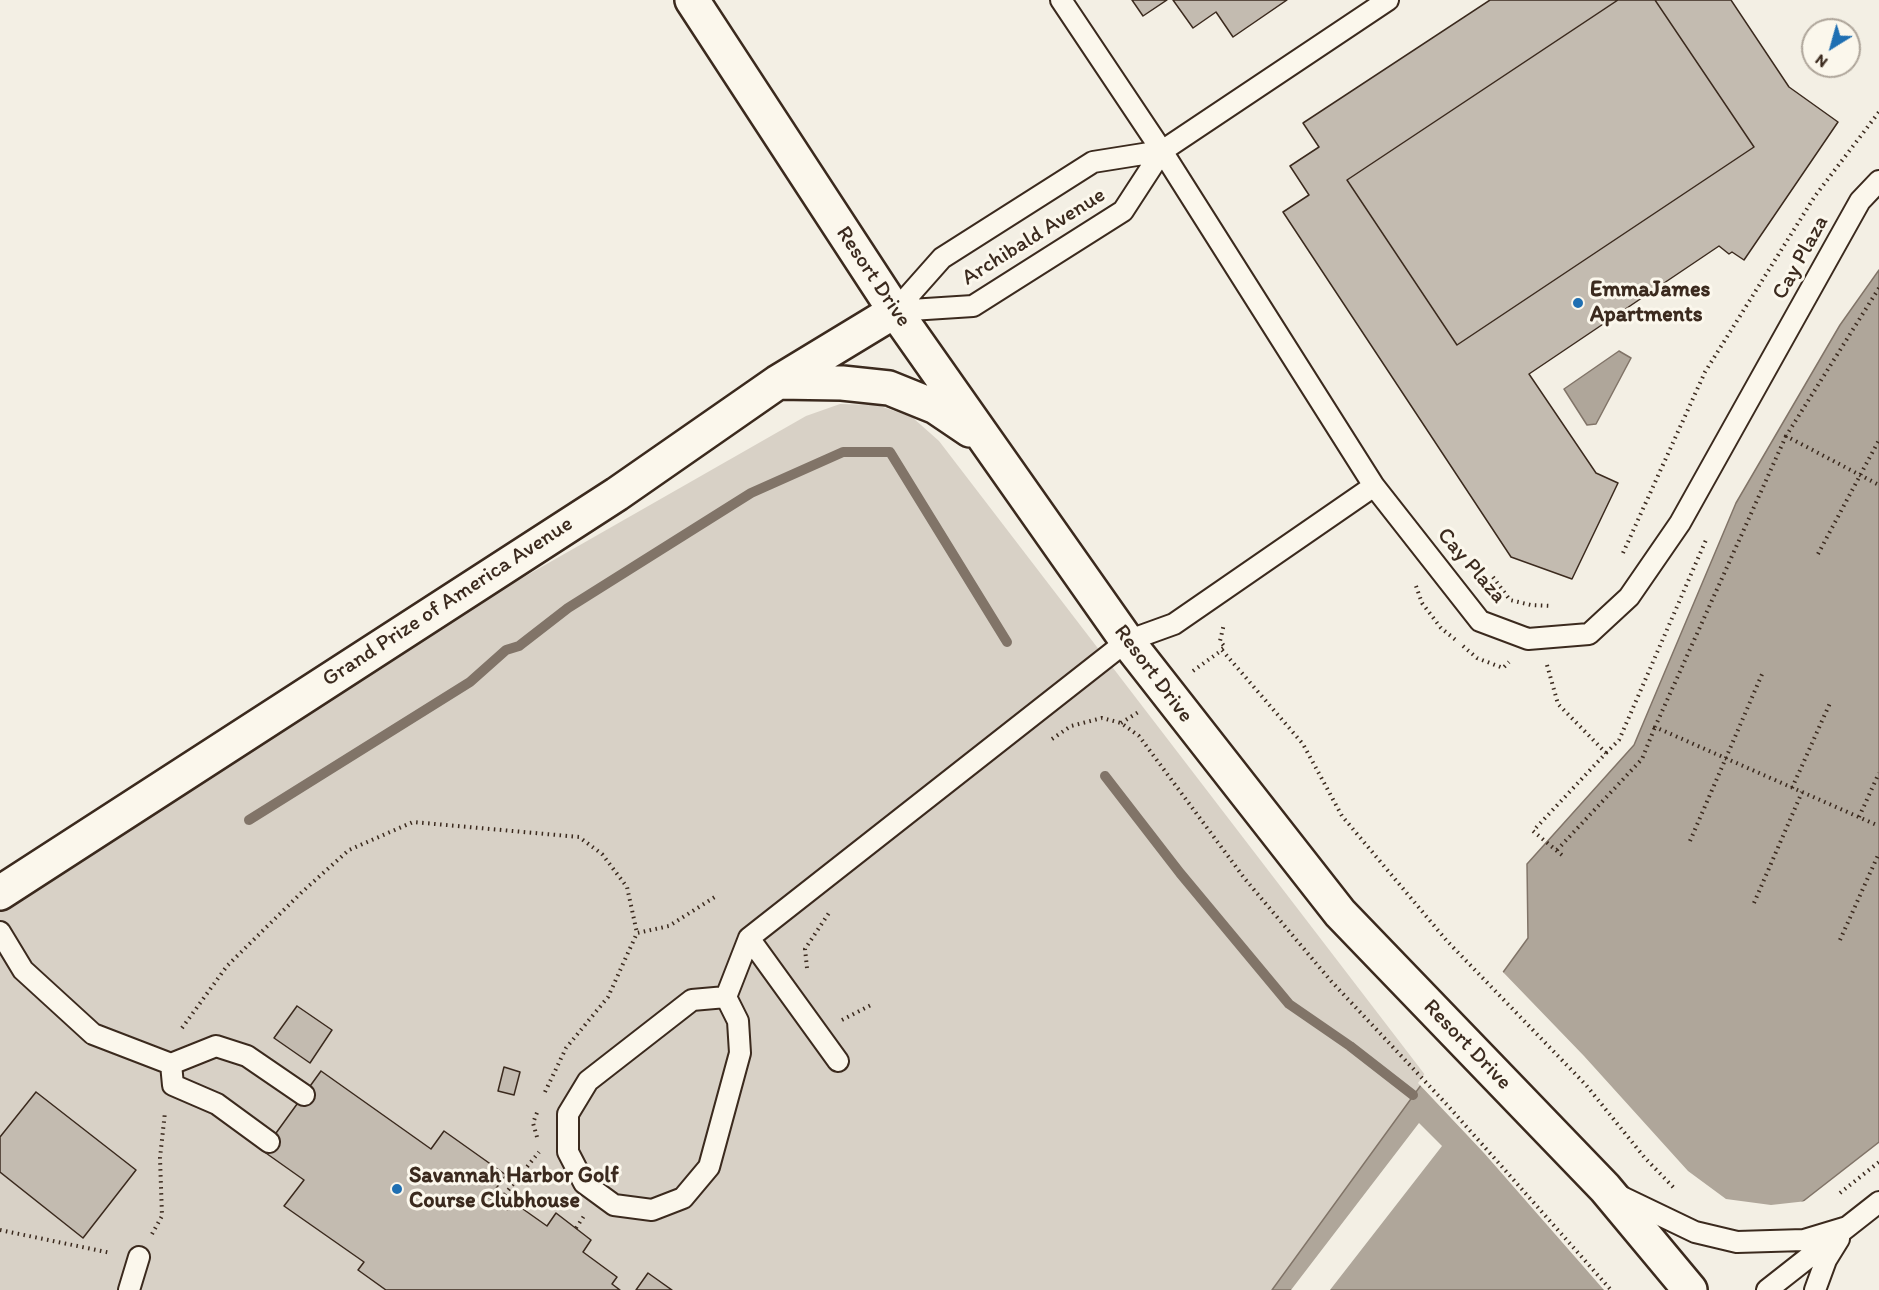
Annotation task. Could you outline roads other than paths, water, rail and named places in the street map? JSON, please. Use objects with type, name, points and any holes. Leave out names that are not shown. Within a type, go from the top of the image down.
[{"type":"street","name":"Resort Drive","points":[[692,0],[895,311],[1127,641],[1340,913],[1605,1188],[1690,1290]]},
{"type":"street","name":"Grand Prize of America Avenue","points":[[0,892],[617,494],[778,382],[895,311]]},
{"type":"street","points":[[778,382],[842,383],[889,388],[936,407],[984,440]]},
{"type":"lane","name":"Cay Plaza","points":[[1061,0],[1162,151],[1374,486],[1480,621],[1542,646],[1589,634],[1629,597],[1680,523],[1860,201],[1879,181]]},
{"type":"lane","name":"Archibald Avenue","points":[[895,311],[973,306],[1123,211],[1162,151],[1388,0]]},
{"type":"lane","name":"Archibald Avenue","points":[[895,311],[942,258],[1093,162],[1162,151]]},
{"type":"lane","points":[[726,997],[692,1000],[588,1081],[568,1114],[568,1152],[584,1183],[614,1205],[652,1210],[683,1198],[708,1167],[740,1053],[738,1021],[726,997],[749,938],[1127,641],[1174,624],[1374,486]]},
{"type":"lane","points":[[0,932],[23,970],[93,1034],[171,1064],[216,1046],[247,1056],[304,1095]]},
{"type":"lane","points":[[749,938],[838,1061]]},
{"type":"lane","points":[[171,1064],[172,1085],[217,1104],[270,1142]]},
{"type":"lane","points":[[1605,1188],[1695,1232],[1737,1242],[1804,1240],[1847,1227]]},
{"type":"lane","points":[[1767,1290],[1879,1202]]},
{"type":"lane","points":[[1815,1290],[1826,1260],[1847,1227]]},
{"type":"lane","points":[[129,1290],[139,1257]]},
{"type":"waterway","points":[[249,820],[470,682],[506,650],[519,646],[568,608],[751,493],[843,452],[890,452],[1007,642]]},
{"type":"waterway","points":[[1105,776],[1180,873],[1289,1004],[1350,1046],[1413,1095]]},
{"type":"place","name":"EmmaJames Apartments","points":[[1578,303]]},
{"type":"place","name":"Savannah Harbor Golf Course Clubhouse","points":[[397,1189]]}]
